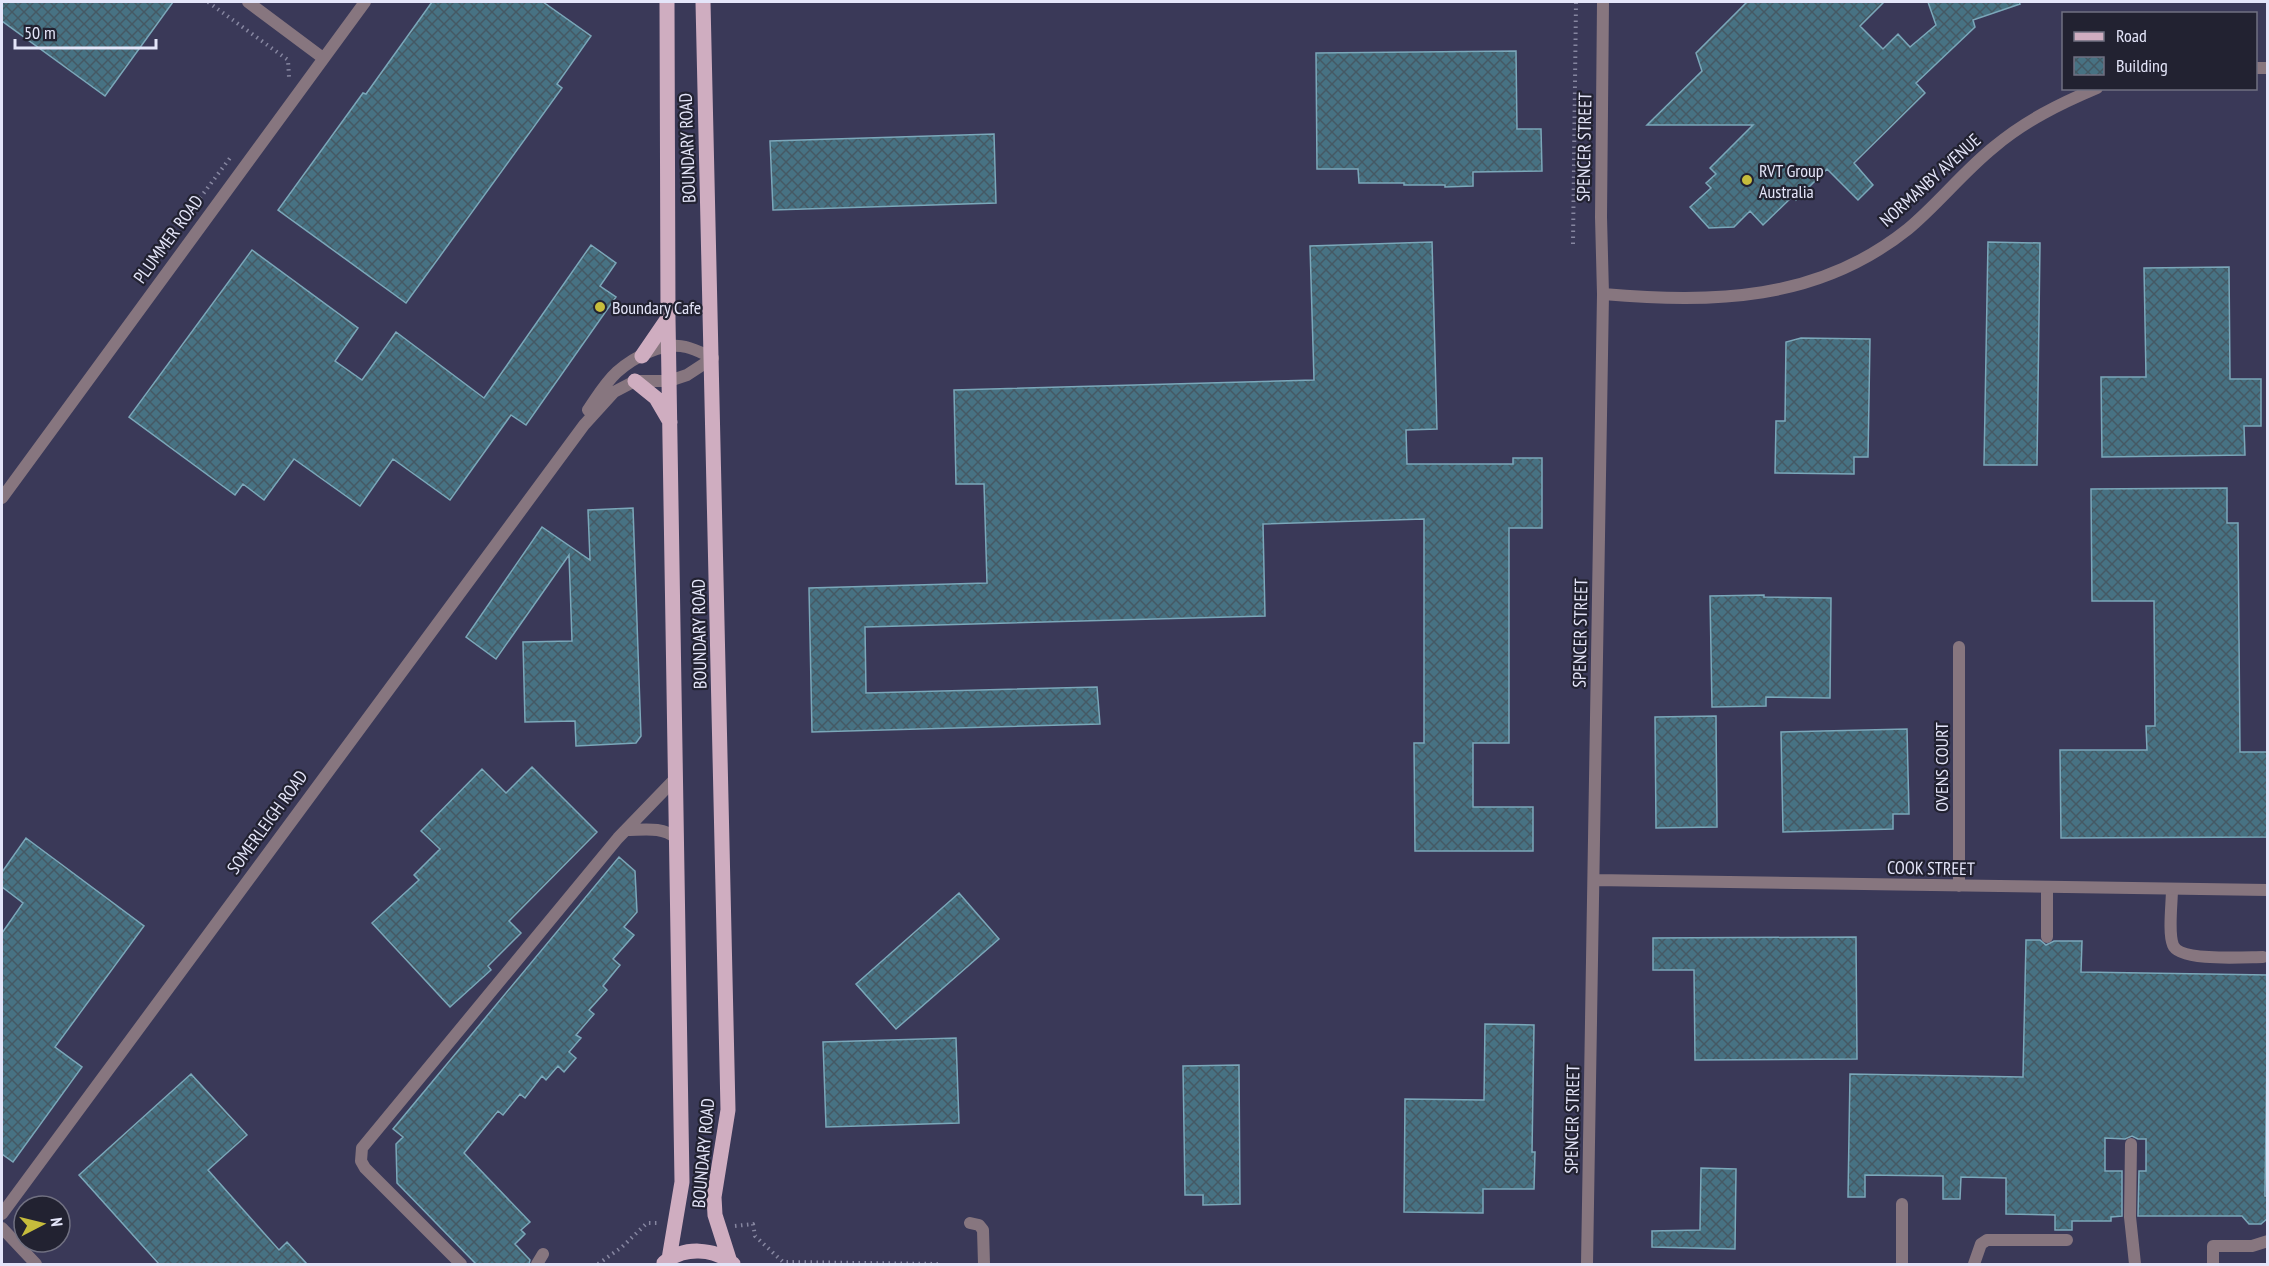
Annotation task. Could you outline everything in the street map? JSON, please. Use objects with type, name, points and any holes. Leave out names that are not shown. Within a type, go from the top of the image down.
[{"type":"main road","name":"BOUNDARY ROAD","points":[[666,1262],[682,1182],[668,318],[667,2]]},
{"type":"main road","name":"BOUNDARY ROAD","points":[[703,2],[713,358],[728,1110],[714,1197],[719,1228],[731,1263]]},
{"type":"main road","points":[[642,356],[668,318]]},
{"type":"main road","points":[[635,381],[656,398],[670,422]]},
{"type":"main road","points":[[666,1262],[684,1252],[700,1251],[716,1254],[731,1263]]},
{"type":"street","points":[[248,2],[323,58]]},
{"type":"street","name":"PLUMMER ROAD","points":[[2,498],[365,2]]},
{"type":"street","name":"SPENCER STREET","points":[[1587,1264],[1603,294],[1601,217],[1604,2]]},
{"type":"street","name":"NORMANBY AVENUE","points":[[1603,294],[1697,299],[1747,296],[1788,288],[1825,277],[1863,258],[1907,229],[1993,148],[2030,120],[2061,103],[2092,90]]},
{"type":"street","points":[[669,345],[687,346],[713,358]]},
{"type":"street","name":"SOMERLEIGH ROAD","points":[[562,452],[603,387],[618,371],[642,356],[669,345]]},
{"type":"street","points":[[635,381],[669,381],[687,375],[713,358]]},
{"type":"street","name":"SOMERLEIGH ROAD","points":[[2,1214],[562,452],[614,392],[635,381]]},
{"type":"street","name":"OVENS COURT","points":[[1959,647],[1959,886]]},
{"type":"street","points":[[461,1264],[365,1168],[361,1161],[362,1148],[626,830],[675,779]]},
{"type":"street","points":[[626,830],[662,830],[676,838]]},
{"type":"street","name":"COOK STREET","points":[[1594,880],[2268,890]]},
{"type":"street","points":[[2047,937],[2048,887]]},
{"type":"street","points":[[2172,889],[2173,946],[2181,954],[2263,957]]},
{"type":"street","points":[[2131,1144],[2130,1217],[2135,1264]]},
{"type":"street","points":[[1902,1204],[1902,1264]]},
{"type":"street","points":[[970,1223],[979,1225],[982,1230],[984,1264]]},
{"type":"street","points":[[2,1228],[36,1264]]},
{"type":"street","points":[[1974,1264],[1981,1244],[1987,1240],[2067,1240]]},
{"type":"street","points":[[2213,1264],[2213,1246],[2252,1246],[2268,1241]]},
{"type":"path","points":[[208,2],[288,60],[290,76],[283,85]]},
{"type":"path","points":[[1573,244],[1576,2]]},
{"type":"path","points":[[200,198],[234,151]]},
{"type":"path","points":[[598,1264],[622,1247],[647,1223],[673,1226]]},
{"type":"path","points":[[719,1228],[753,1224],[755,1236],[783,1263],[941,1264]]},
{"type":"building","points":[[2,2],[173,2],[105,96],[2,21]]},
{"type":"building","points":[[432,2],[543,2],[591,36],[557,84],[562,88],[406,303],[278,210]]},
{"type":"building","points":[[1747,2],[1884,2],[1860,26],[1883,49],[1898,34],[1910,47],[1936,25],[1928,2],[2019,2],[2020,4],[1973,20],[1975,27],[1916,83],[1925,93],[1854,163],[1873,185],[1858,200],[1827,169],[1796,200],[1793,196],[1763,225],[1750,211],[1734,227],[1709,228],[1690,207],[1711,188],[1706,183],[1716,174],[1710,168],[1753,125],[1647,125],[1702,71],[1696,53]]},
{"type":"building","points":[[1516,51],[1517,129],[1541,129],[1542,171],[1473,172],[1473,186],[1445,187],[1445,185],[1404,185],[1404,183],[1359,183],[1358,169],[1317,169],[1316,53]]},
{"type":"building","points":[[994,134],[996,203],[773,210],[770,141]]},
{"type":"building","points":[[1432,242],[1437,429],[1406,430],[1407,464],[1513,464],[1513,458],[1542,458],[1542,528],[1509,528],[1509,743],[1473,743],[1473,807],[1533,807],[1533,851],[1415,851],[1414,743],[1424,743],[1424,519],[1263,524],[1265,616],[865,627],[866,693],[1097,687],[1100,724],[812,732],[809,588],[987,583],[984,484],[956,484],[954,390],[1314,380],[1310,246]]},
{"type":"building","points":[[1988,242],[2040,243],[2037,465],[1984,465]]},
{"type":"building","points":[[591,245],[616,263],[600,286],[616,297],[526,425],[511,415],[450,500],[393,459],[360,506],[294,459],[264,500],[243,484],[235,495],[129,417],[252,250],[358,328],[335,361],[362,380],[396,332],[484,398]]},
{"type":"building","points":[[2229,267],[2230,379],[2261,379],[2261,426],[2244,426],[2245,455],[2102,457],[2101,377],[2146,377],[2144,268]]},
{"type":"building","points":[[1801,338],[1870,339],[1868,457],[1854,457],[1854,474],[1775,473],[1776,421],[1785,421],[1786,342]]},
{"type":"building","points":[[2227,488],[2227,523],[2238,523],[2240,752],[2267,752],[2267,837],[2061,838],[2060,750],[2147,750],[2146,726],[2155,726],[2154,601],[2092,601],[2091,489]]},
{"type":"building","points":[[633,508],[641,736],[636,743],[576,746],[575,721],[525,722],[523,642],[572,641],[569,555],[496,659],[466,637],[542,527],[590,560],[588,510]]},
{"type":"building","points":[[1764,595],[1764,597],[1831,598],[1830,698],[1766,697],[1766,706],[1712,707],[1710,596]]},
{"type":"building","points":[[1716,716],[1717,827],[1656,828],[1655,717]]},
{"type":"building","points":[[1907,729],[1909,814],[1893,814],[1893,829],[1783,832],[1781,732]]},
{"type":"building","points":[[532,767],[597,832],[509,921],[521,933],[488,966],[491,970],[450,1007],[372,923],[419,880],[414,875],[440,849],[421,831],[482,769],[506,793]]},
{"type":"building","points":[[26,838],[144,926],[55,1047],[82,1067],[13,1162],[2,1154],[2,933],[23,903],[2,887],[2,872]]},
{"type":"building","points":[[619,857],[635,871],[637,912],[624,927],[634,935],[613,959],[620,965],[603,986],[607,990],[589,1010],[594,1014],[576,1035],[581,1038],[569,1052],[576,1058],[564,1072],[558,1066],[546,1080],[542,1076],[525,1098],[520,1094],[503,1115],[498,1111],[464,1153],[530,1222],[521,1230],[525,1234],[515,1244],[530,1260],[529,1264],[476,1264],[397,1183],[396,1144],[403,1137],[393,1129]]},
{"type":"building","points":[[959,893],[999,939],[896,1029],[856,984]]},
{"type":"building","points":[[1856,937],[1857,1059],[1695,1060],[1694,970],[1653,970],[1653,938]]},
{"type":"building","points":[[2026,940],[2040,940],[2046,945],[2054,941],[2082,941],[2081,972],[2268,975],[2265,1196],[2268,1196],[2268,1218],[2261,1224],[2249,1224],[2242,1216],[2138,1216],[2139,1171],[2146,1171],[2146,1139],[2132,1136],[2125,1139],[2105,1138],[2105,1171],[2122,1171],[2122,1216],[2111,1217],[2111,1221],[2072,1221],[2072,1230],[2055,1230],[2055,1215],[2006,1214],[2006,1178],[1961,1177],[1960,1199],[1943,1199],[1943,1176],[1865,1175],[1865,1197],[1848,1197],[1850,1074],[2023,1077]]},
{"type":"building","points":[[1485,1024],[1534,1025],[1532,1152],[1535,1152],[1534,1189],[1483,1189],[1483,1213],[1404,1212],[1405,1099],[1484,1100]]},
{"type":"building","points":[[956,1038],[959,1123],[826,1127],[823,1042]]},
{"type":"building","points":[[1239,1065],[1240,1204],[1203,1205],[1203,1195],[1185,1195],[1183,1066]]},
{"type":"building","points":[[191,1074],[247,1135],[208,1170],[279,1250],[287,1242],[307,1264],[159,1264],[79,1175]]},
{"type":"building","points":[[1701,1168],[1736,1169],[1735,1249],[1652,1247],[1652,1231],[1700,1230]]},
{"type":"place","name":"RVT Group Australia","points":[[1747,180]]},
{"type":"place","name":"Boundary Cafe","points":[[600,307]]}]
